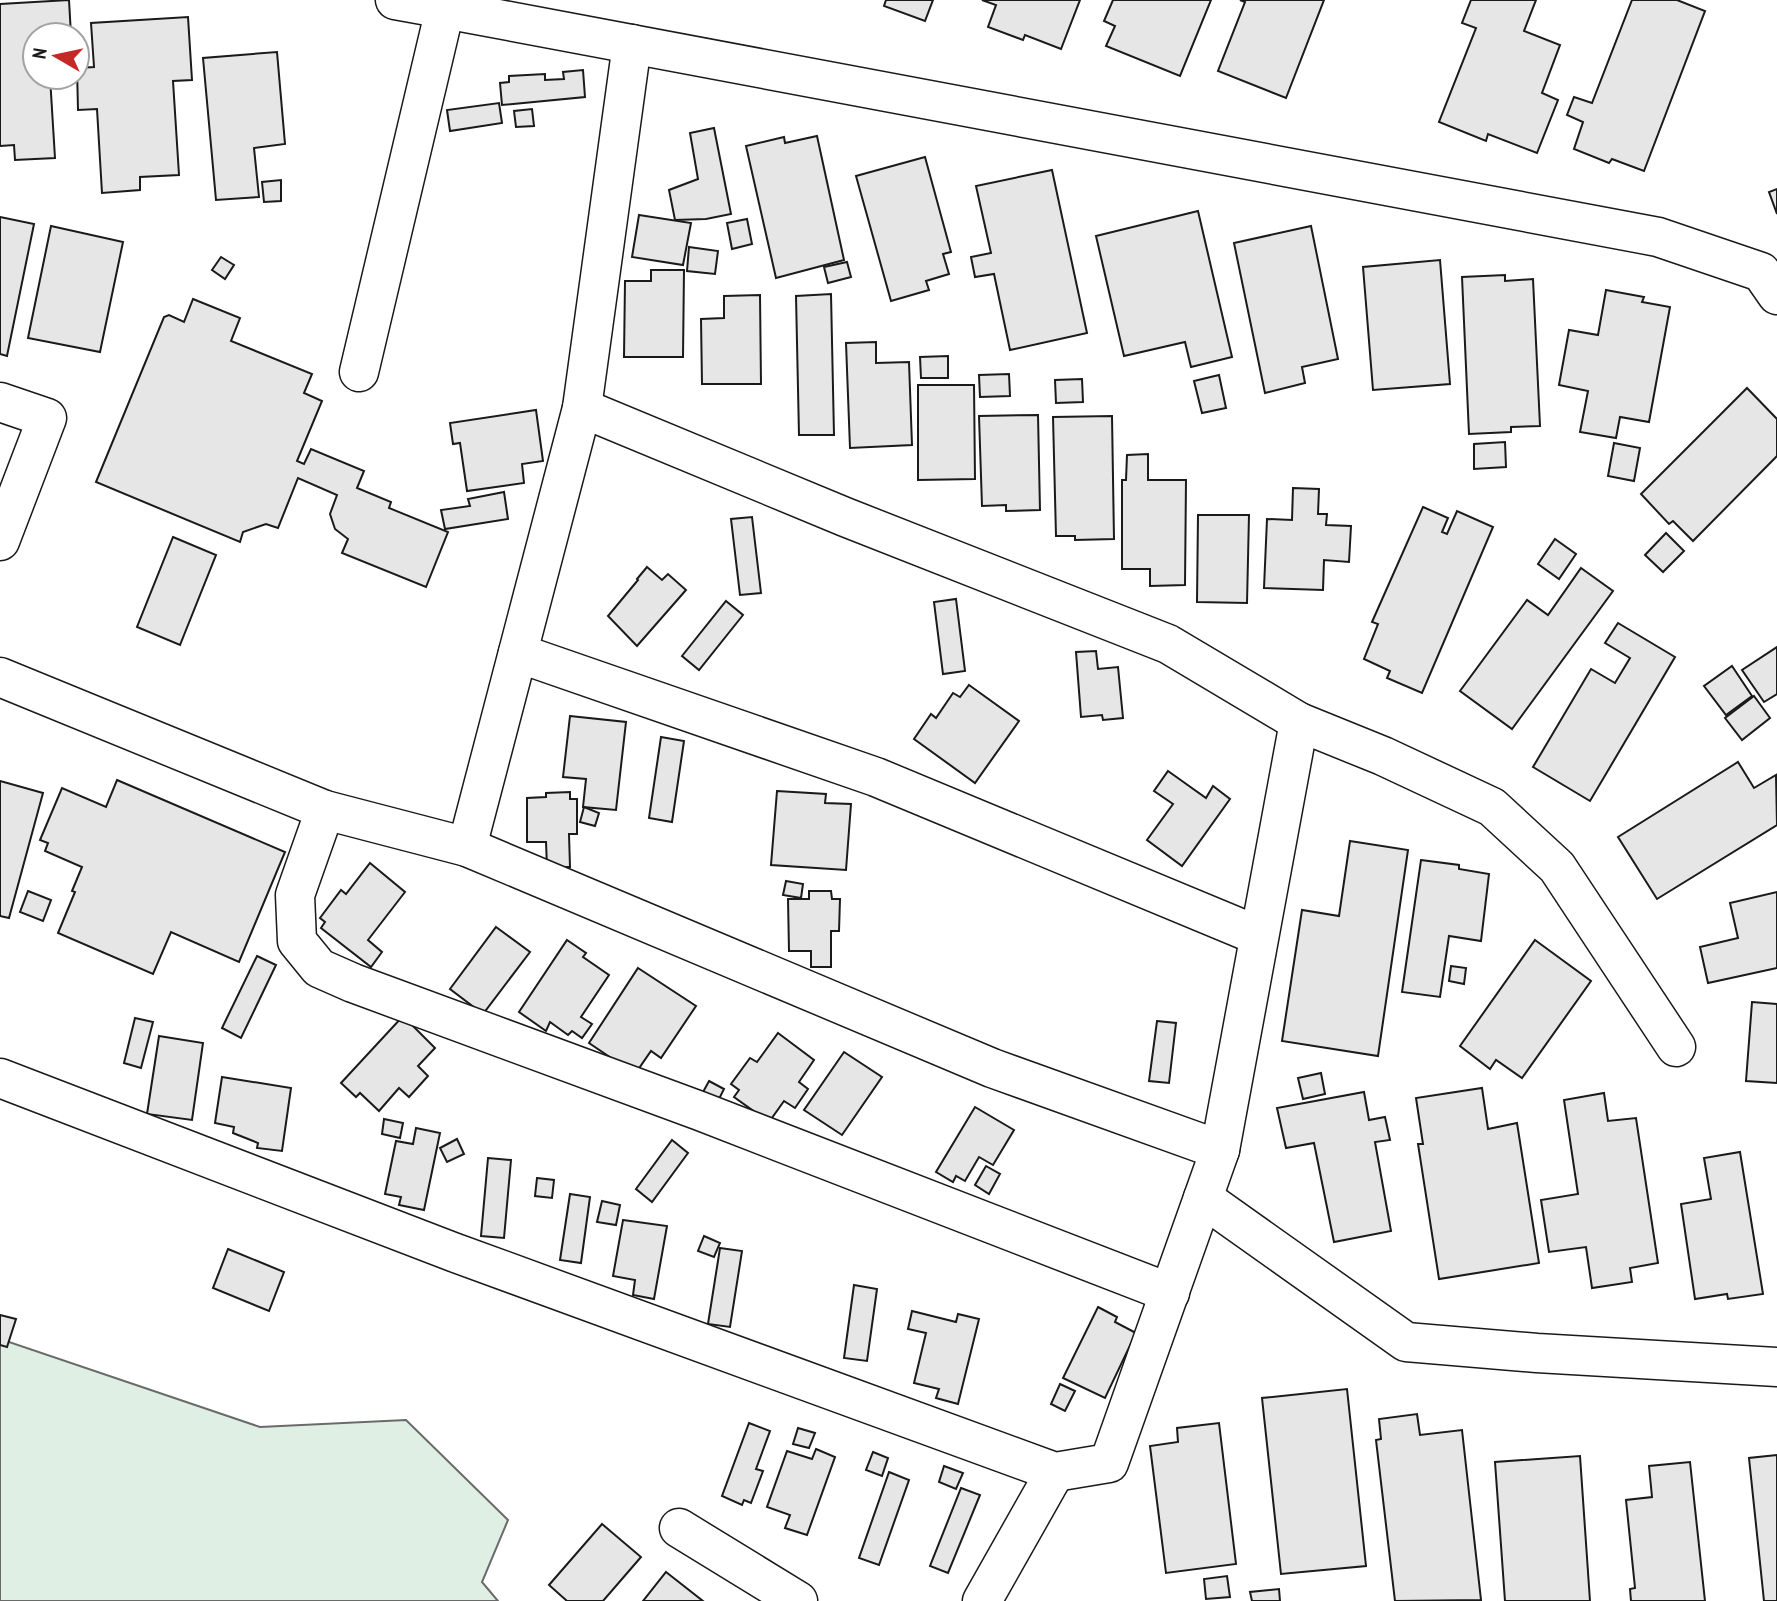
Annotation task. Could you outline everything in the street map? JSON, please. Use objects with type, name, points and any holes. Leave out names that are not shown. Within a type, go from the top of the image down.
[{"type":"lane","points":[[395,0],[1658,237],[1761,272],[1777,295]]},
{"type":"lane","points":[[359,372],[445,9]]},
{"type":"lane","points":[[467,847],[582,408],[632,44]]},
{"type":"lane","points":[[0,402],[47,418],[0,541]]},
{"type":"lane","points":[[582,408],[845,517],[1168,644],[1299,722],[1383,756],[1492,807],[1557,867],[1676,1047]]},
{"type":"lane","points":[[518,653],[876,777],[1259,936]]},
{"type":"lane","points":[[0,677],[325,810],[467,847],[992,1068],[1220,1150]]},
{"type":"lane","points":[[0,1078],[466,1256],[1055,1472],[1109,1463],[1220,1150],[1299,722]]},
{"type":"lane","points":[[325,810],[295,895],[297,941],[319,968],[700,1111],[1170,1293]]},
{"type":"lane","points":[[1203,1198],[1406,1342],[1537,1353],[1777,1367]]},
{"type":"lane","points":[[982,1601],[1055,1472]]},
{"type":"lane","points":[[679,1528],[798,1601]]},
{"type":"green space","points":[[0,1339],[260,1427],[406,1420],[508,1520],[482,1582],[498,1601],[0,1601]]},
{"type":"building","points":[[69,0],[70,21],[21,21],[21,91],[51,91],[55,158],[15,160],[14,145],[0,146],[0,4]]},
{"type":"building","points":[[886,0],[933,0],[925,21],[884,6]]},
{"type":"building","points":[[982,0],[1080,0],[1061,49],[1025,35],[1023,40],[988,27],[996,5]]},
{"type":"building","points":[[1113,0],[1211,0],[1180,76],[1106,46],[1115,26],[1104,21]]},
{"type":"building","points":[[1240,0],[1324,0],[1286,98],[1218,71],[1245,2]]},
{"type":"building","points":[[1471,0],[1536,0],[1524,31],[1560,45],[1542,93],[1558,100],[1537,153],[1488,134],[1486,141],[1439,122],[1476,28],[1462,23]]},
{"type":"building","points":[[1632,0],[1677,0],[1705,11],[1644,171],[1612,159],[1609,163],[1574,149],[1583,122],[1567,115],[1574,97],[1592,103]]},
{"type":"building","points":[[188,17],[192,80],[173,81],[179,175],[140,177],[140,190],[102,193],[97,109],[78,110],[78,91],[91,91],[91,67],[94,67],[91,23]]},
{"type":"building","points":[[277,52],[285,144],[254,148],[259,197],[216,200],[203,58]]},
{"type":"building","points":[[583,70],[585,97],[502,105],[500,83],[509,82],[509,76],[545,74],[545,80],[564,79],[563,72]]},
{"type":"building","points":[[499,103],[502,123],[450,131],[447,110]]},
{"type":"building","points":[[532,109],[534,126],[516,127],[514,111]]},
{"type":"building","points":[[714,128],[731,214],[706,219],[675,220],[669,190],[698,179],[690,133]]},
{"type":"building","points":[[817,136],[844,260],[776,278],[746,146],[784,137],[785,143]]},
{"type":"building","points":[[925,157],[951,252],[943,254],[949,274],[926,281],[929,290],[891,301],[856,176]]},
{"type":"building","points":[[1052,170],[1087,333],[1010,350],[994,274],[975,277],[971,257],[991,253],[976,186]]},
{"type":"building","points":[[281,180],[281,201],[264,202],[262,182]]},
{"type":"building","points":[[1777,189],[1777,214],[1769,192]]},
{"type":"building","points":[[1198,211],[1232,357],[1191,367],[1185,342],[1124,356],[1096,236]]},
{"type":"building","points":[[639,215],[691,223],[683,265],[632,257]]},
{"type":"building","points":[[0,217],[34,224],[7,356],[0,354]]},
{"type":"building","points":[[747,219],[752,244],[732,249],[727,223]]},
{"type":"building","points":[[51,226],[123,242],[100,352],[28,338]]},
{"type":"building","points":[[1311,226],[1338,359],[1302,367],[1305,383],[1265,393],[1234,243]]},
{"type":"building","points":[[689,247],[718,251],[715,274],[687,271]]},
{"type":"building","points":[[221,257],[234,265],[225,279],[212,270]]},
{"type":"building","points":[[1440,260],[1450,384],[1373,390],[1363,267]]},
{"type":"building","points":[[847,262],[851,277],[828,283],[824,267]]},
{"type":"building","points":[[651,270],[684,270],[683,357],[624,357],[625,281],[651,281]]},
{"type":"building","points":[[1505,275],[1505,281],[1533,279],[1540,426],[1511,427],[1511,432],[1469,434],[1462,277]]},
{"type":"building","points":[[1606,290],[1644,297],[1642,302],[1670,307],[1649,422],[1620,417],[1616,438],[1580,432],[1588,391],[1559,385],[1569,330],[1598,335]]},
{"type":"building","points":[[831,294],[834,435],[799,435],[796,296]]},
{"type":"building","points":[[760,295],[761,384],[702,384],[701,319],[724,318],[724,296]]},
{"type":"building","points":[[193,299],[240,318],[231,341],[312,374],[304,393],[322,401],[297,461],[304,464],[311,449],[364,471],[357,488],[391,502],[389,508],[448,532],[426,587],[342,553],[348,539],[335,529],[330,514],[337,495],[298,478],[278,528],[266,524],[243,532],[240,542],[96,482],[164,317],[169,315],[184,322]]},
{"type":"building","points":[[876,342],[876,363],[909,362],[912,445],[850,448],[846,343]]},
{"type":"building","points":[[948,356],[948,378],[921,378],[920,357]]},
{"type":"building","points":[[1009,374],[1010,396],[980,397],[979,375]]},
{"type":"building","points":[[1219,375],[1226,408],[1202,413],[1194,381]]},
{"type":"building","points":[[1082,379],[1083,402],[1056,403],[1055,380]]},
{"type":"building","points":[[918,385],[974,385],[975,479],[918,480]]},
{"type":"building","points":[[1747,388],[1777,419],[1777,456],[1693,541],[1673,521],[1669,524],[1641,494]]},
{"type":"building","points":[[536,410],[543,461],[522,464],[524,483],[467,491],[460,443],[453,444],[450,423]]},
{"type":"building","points":[[1038,415],[1040,510],[1006,511],[1006,505],[982,506],[979,416]]},
{"type":"building","points":[[1112,416],[1114,539],[1075,540],[1075,536],[1056,536],[1053,417]]},
{"type":"building","points":[[1505,442],[1506,467],[1474,469],[1474,444]]},
{"type":"building","points":[[1614,443],[1640,448],[1634,481],[1608,476]]},
{"type":"building","points":[[1148,454],[1148,480],[1186,480],[1185,585],[1150,586],[1150,569],[1122,569],[1122,480],[1126,480],[1127,455]]},
{"type":"building","points":[[1293,488],[1319,489],[1318,514],[1327,514],[1326,525],[1351,526],[1349,562],[1324,560],[1323,590],[1264,588],[1267,519],[1292,520]]},
{"type":"building","points":[[504,492],[508,519],[445,529],[441,510],[470,506],[468,499]]},
{"type":"building","points":[[1423,507],[1448,518],[1442,532],[1447,534],[1457,511],[1493,527],[1422,693],[1387,678],[1390,671],[1364,659],[1378,624],[1372,622]]},
{"type":"building","points":[[1198,515],[1249,515],[1247,603],[1197,602]]},
{"type":"building","points":[[752,517],[761,593],[740,595],[731,519]]},
{"type":"building","points":[[1666,533],[1684,551],[1663,572],[1645,555]]},
{"type":"building","points":[[173,537],[216,555],[180,645],[137,627]]},
{"type":"building","points":[[1555,539],[1576,554],[1559,579],[1538,564]]},
{"type":"building","points":[[647,567],[662,580],[668,574],[686,590],[637,646],[608,616]]},
{"type":"building","points":[[1581,568],[1613,591],[1512,729],[1460,691],[1527,600],[1548,615]]},
{"type":"building","points":[[956,599],[965,671],[943,674],[934,602]]},
{"type":"building","points":[[726,601],[743,615],[699,670],[682,656]]},
{"type":"building","points":[[1618,623],[1675,657],[1590,801],[1533,767],[1591,669],[1615,683],[1630,658],[1605,643]]},
{"type":"building","points":[[1777,647],[1777,694],[1764,702],[1742,670]]},
{"type":"building","points":[[1096,651],[1098,669],[1118,667],[1123,718],[1103,720],[1102,715],[1081,717],[1076,652]]},
{"type":"building","points":[[1732,666],[1752,696],[1726,715],[1704,686]]},
{"type":"building","points":[[969,685],[1019,721],[975,783],[914,739],[931,714],[936,718],[953,693],[960,697]]},
{"type":"building","points":[[1754,696],[1770,718],[1742,740],[1725,718]]},
{"type":"building","points":[[570,716],[626,722],[616,810],[583,807],[586,779],[563,777]]},
{"type":"building","points":[[661,737],[684,741],[672,822],[649,818]]},
{"type":"building","points":[[1738,762],[1754,788],[1776,775],[1777,825],[1657,899],[1618,837]]},
{"type":"building","points":[[1168,771],[1206,798],[1213,786],[1230,799],[1182,866],[1147,840],[1173,804],[1154,791]]},
{"type":"building","points":[[117,780],[285,852],[239,962],[171,932],[153,974],[58,933],[82,867],[45,851],[48,843],[40,840],[62,788],[106,807]]},
{"type":"building","points":[[0,781],[43,793],[9,918],[0,916]]},
{"type":"building","points":[[777,791],[826,794],[825,803],[851,804],[846,870],[771,865]]},
{"type":"building","points":[[570,792],[570,799],[577,799],[577,834],[569,834],[570,867],[547,867],[546,842],[527,842],[527,798],[546,797],[546,793]]},
{"type":"building","points":[[584,807],[599,813],[595,826],[580,822]]},
{"type":"building","points":[[1350,841],[1408,850],[1378,1056],[1282,1041],[1302,910],[1339,916]]},
{"type":"building","points":[[1421,860],[1459,865],[1459,869],[1489,874],[1481,941],[1449,936],[1440,997],[1402,992]]},
{"type":"building","points":[[370,863],[405,892],[368,940],[382,952],[371,967],[321,928],[325,922],[320,918],[341,890],[346,894]]},
{"type":"building","points":[[786,881],[803,884],[801,898],[783,895]]},
{"type":"building","points":[[28,891],[51,900],[43,921],[20,912]]},
{"type":"building","points":[[809,891],[831,891],[832,899],[840,899],[839,931],[831,931],[831,967],[811,967],[811,951],[789,951],[788,899],[809,899]]},
{"type":"building","points":[[1777,892],[1777,968],[1708,983],[1700,947],[1738,938],[1730,903]]},
{"type":"building","points":[[496,927],[530,952],[483,1014],[450,989]]},
{"type":"building","points":[[567,940],[586,953],[583,957],[609,975],[581,1017],[592,1024],[582,1038],[572,1031],[568,1035],[550,1022],[546,1031],[519,1012]]},
{"type":"building","points":[[1535,940],[1591,981],[1522,1078],[1496,1060],[1490,1069],[1460,1046]]},
{"type":"building","points":[[257,956],[276,965],[241,1038],[222,1028]]},
{"type":"building","points":[[1451,966],[1466,968],[1464,984],[1449,981]]},
{"type":"building","points":[[638,968],[696,1006],[661,1058],[651,1051],[635,1074],[589,1043]]},
{"type":"building","points":[[1752,1002],[1777,1004],[1777,1083],[1746,1081]]},
{"type":"building","points":[[403,1016],[435,1048],[418,1066],[428,1076],[409,1097],[399,1088],[379,1111],[360,1093],[356,1097],[341,1083]]},
{"type":"building","points":[[135,1018],[153,1022],[141,1068],[124,1063]]},
{"type":"building","points":[[1157,1021],[1176,1023],[1169,1083],[1149,1081]]},
{"type":"building","points":[[778,1033],[814,1060],[799,1082],[808,1089],[795,1108],[784,1101],[769,1122],[734,1097],[739,1090],[731,1084],[750,1058],[757,1062]]},
{"type":"building","points":[[159,1036],[203,1043],[192,1120],[147,1114]]},
{"type":"building","points":[[844,1052],[882,1077],[842,1135],[804,1110]]},
{"type":"building","points":[[1321,1073],[1325,1094],[1303,1099],[1298,1078]]},
{"type":"building","points":[[222,1077],[291,1088],[282,1151],[257,1148],[258,1143],[233,1133],[234,1127],[215,1123]]},
{"type":"building","points":[[709,1081],[724,1089],[717,1103],[702,1094]]},
{"type":"building","points":[[1482,1088],[1488,1129],[1517,1123],[1539,1263],[1439,1279],[1418,1144],[1423,1144],[1416,1098]]},
{"type":"building","points":[[1364,1092],[1369,1120],[1385,1117],[1390,1140],[1375,1142],[1391,1231],[1334,1242],[1314,1143],[1286,1148],[1277,1108]]},
{"type":"building","points":[[1604,1093],[1608,1121],[1636,1118],[1658,1263],[1630,1268],[1632,1282],[1592,1288],[1586,1247],[1549,1252],[1541,1200],[1578,1194],[1564,1100]]},
{"type":"building","points":[[975,1107],[1014,1130],[993,1165],[979,1157],[965,1181],[956,1176],[953,1182],[936,1172]]},
{"type":"building","points":[[384,1119],[403,1123],[400,1138],[382,1134]]},
{"type":"building","points":[[416,1128],[440,1133],[424,1210],[399,1205],[401,1197],[385,1194],[396,1141],[413,1144]]},
{"type":"building","points":[[457,1139],[464,1154],[447,1162],[440,1148]]},
{"type":"building","points":[[672,1140],[688,1153],[652,1202],[636,1189]]},
{"type":"building","points":[[1740,1152],[1763,1294],[1728,1299],[1727,1294],[1695,1299],[1681,1204],[1711,1199],[1704,1158]]},
{"type":"building","points":[[488,1158],[511,1160],[504,1238],[481,1236]]},
{"type":"building","points":[[986,1166],[1000,1174],[989,1194],[975,1185]]},
{"type":"building","points":[[537,1178],[554,1180],[552,1198],[535,1196]]},
{"type":"building","points":[[570,1194],[590,1197],[581,1263],[560,1260]]},
{"type":"building","points":[[602,1201],[620,1205],[616,1225],[597,1222]]},
{"type":"building","points":[[623,1220],[667,1226],[654,1299],[633,1295],[635,1280],[613,1276]]},
{"type":"building","points":[[704,1236],[720,1243],[714,1257],[698,1251]]},
{"type":"building","points":[[720,1248],[742,1251],[730,1327],[708,1324]]},
{"type":"building","points":[[228,1249],[284,1272],[269,1311],[213,1288]]},
{"type":"building","points":[[854,1285],[877,1289],[867,1361],[844,1358]]},
{"type":"building","points":[[1098,1307],[1117,1317],[1115,1322],[1136,1333],[1105,1398],[1063,1378]]},
{"type":"building","points":[[912,1311],[956,1322],[958,1314],[979,1319],[958,1404],[936,1398],[939,1389],[914,1383],[926,1333],[908,1329]]},
{"type":"building","points":[[0,1315],[16,1319],[7,1347],[0,1345]]},
{"type":"building","points":[[1060,1384],[1075,1391],[1065,1411],[1051,1404]]},
{"type":"building","points":[[1347,1389],[1366,1566],[1281,1574],[1262,1398]]},
{"type":"building","points":[[1417,1414],[1420,1435],[1462,1430],[1481,1600],[1395,1601],[1376,1440],[1381,1439],[1379,1419]]},
{"type":"building","points":[[749,1423],[770,1431],[756,1469],[763,1471],[751,1503],[744,1500],[742,1505],[722,1496]]},
{"type":"building","points":[[1219,1423],[1236,1564],[1166,1573],[1150,1446],[1178,1442],[1177,1428]]},
{"type":"building","points":[[798,1428],[815,1433],[809,1448],[793,1444]]},
{"type":"building","points":[[816,1449],[835,1457],[807,1535],[785,1528],[790,1515],[767,1507],[787,1451],[812,1459]]},
{"type":"building","points":[[873,1452],[888,1458],[882,1476],[866,1470]]},
{"type":"building","points":[[1777,1455],[1777,1601],[1764,1601],[1749,1458]]},
{"type":"building","points":[[1580,1456],[1590,1601],[1505,1601],[1495,1462]]},
{"type":"building","points":[[1690,1462],[1705,1601],[1631,1601],[1630,1589],[1635,1588],[1626,1500],[1652,1497],[1649,1466]]},
{"type":"building","points":[[944,1466],[963,1473],[956,1489],[939,1482]]},
{"type":"building","points":[[889,1472],[909,1480],[879,1565],[859,1558]]},
{"type":"building","points":[[961,1488],[980,1495],[948,1573],[930,1566]]},
{"type":"building","points":[[602,1524],[641,1557],[603,1601],[567,1601],[549,1585]]},
{"type":"building","points":[[666,1572],[703,1601],[643,1601]]},
{"type":"building","points":[[1227,1576],[1230,1597],[1206,1599],[1204,1579]]},
{"type":"building","points":[[1279,1589],[1280,1601],[1252,1601],[1250,1592]]}]
